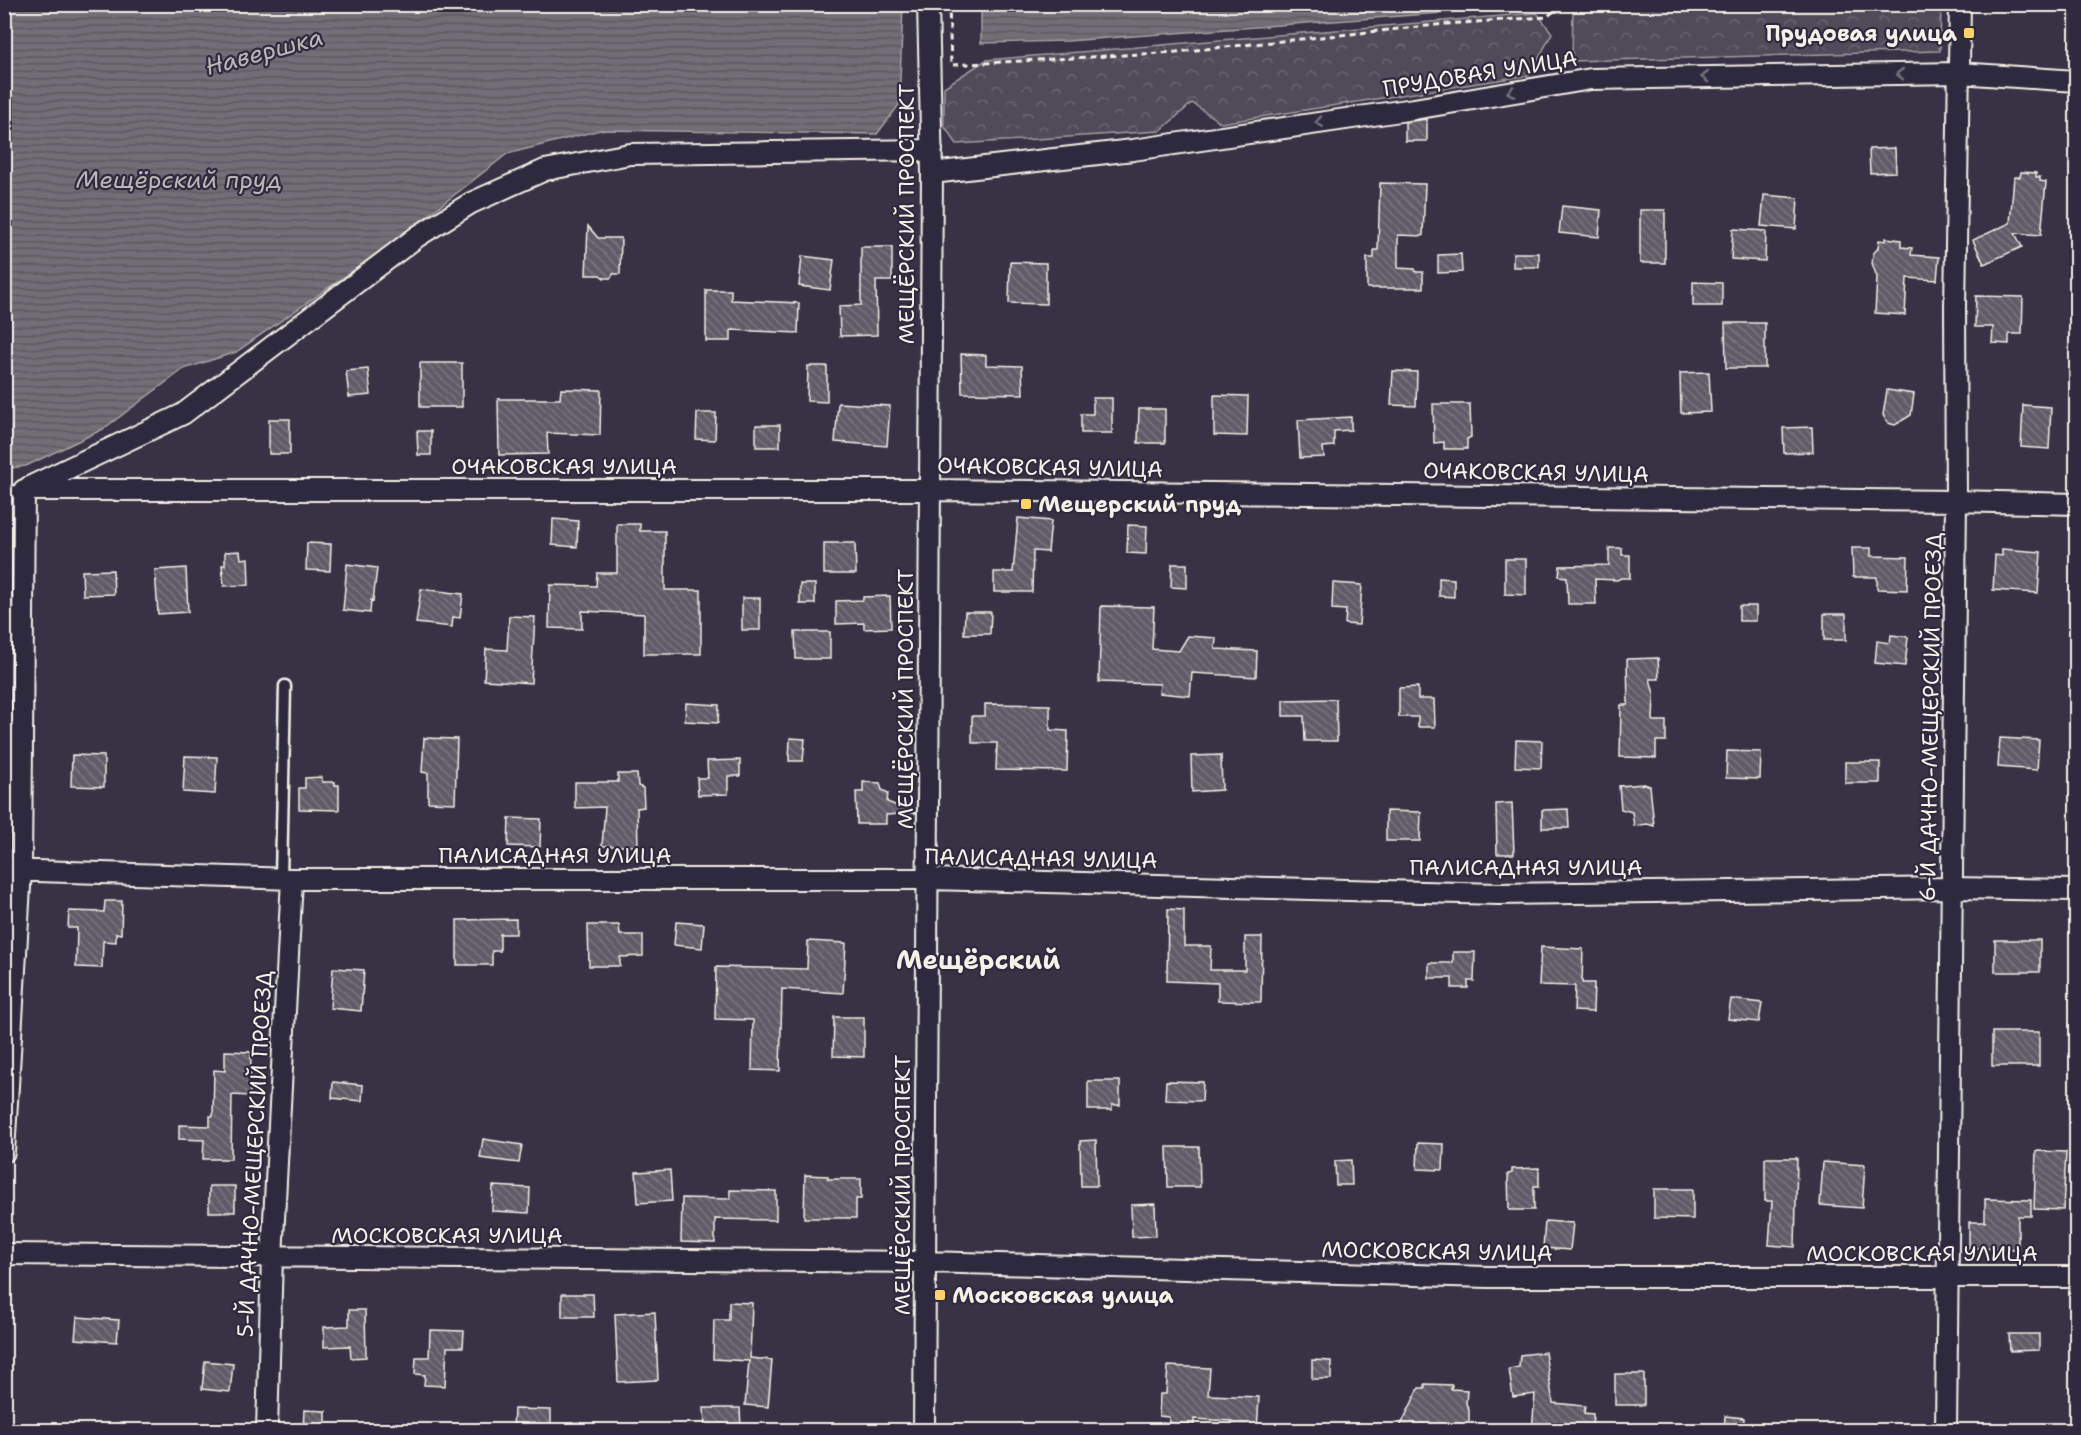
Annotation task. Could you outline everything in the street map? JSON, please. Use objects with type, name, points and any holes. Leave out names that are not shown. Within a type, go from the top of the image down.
[{"type":"street","name":"МЕЩЁРСКИЙ ПРОСПЕКТ","points":[[924,1431],[932,173],[928,4]]},
{"type":"street","name":"6-Й ДАЧНО-МЕЩЕРСКИЙ ПРОЕЗД","points":[[1946,1431],[1953,888],[1955,306],[1960,4]]},
{"type":"street","name":"ПРУДОВАЯ УЛИЦА","points":[[932,173],[1144,148],[1413,109],[1591,79],[1959,74],[2076,81]]},
{"type":"street","points":[[4,1152],[13,870],[14,491],[183,414],[418,236],[471,203],[545,170],[630,154],[932,150]]},
{"type":"street","name":"ОЧАКОВСКАЯ УЛИЦА","points":[[14,491],[930,490],[2076,504]]},
{"type":"street","name":"ПАЛИСАДНАЯ УЛИЦА","points":[[13,870],[286,879],[928,879],[1498,894],[1953,888],[2076,890]]},
{"type":"street","name":"5-Й ДАЧНО-МЕЩЕРСКИЙ ПРОЕЗД","points":[[267,1431],[286,879]]},
{"type":"street","name":"МОСКОВСКАЯ УЛИЦА","points":[[4,1254],[926,1263],[1489,1277],[2076,1277]]},
{"type":"lane","points":[[285,686],[286,879]]},
{"type":"path","points":[[949,4],[951,65],[1176,52],[1446,24],[1547,17],[1562,4]]},
{"type":"green space","points":[[1573,5],[1941,5],[1940,51],[1572,61]]},
{"type":"green space","points":[[1537,13],[1552,33],[1530,75],[1221,123],[1192,103],[1160,131],[957,144],[944,126],[944,87],[986,60]]},
{"type":"water","points":[[981,4],[1536,5],[1067,41],[981,43]]},
{"type":"water","name":"Мещёрский пруд","points":[[4,5],[903,5],[899,105],[877,134],[600,130],[507,154],[390,245],[236,352],[184,369],[103,429],[26,466],[5,469]]},
{"type":"building","points":[[1427,119],[1427,141],[1405,141],[1405,122]]},
{"type":"building","points":[[1895,148],[1896,172],[1870,173],[1869,149]]},
{"type":"building","points":[[2021,172],[2036,173],[2040,181],[2046,182],[2041,235],[2015,233],[2022,247],[1984,264],[1973,240],[2010,223],[2014,177],[2020,177]]},
{"type":"building","points":[[1380,183],[1425,184],[1423,236],[1398,235],[1398,268],[1423,272],[1423,288],[1367,288],[1367,258],[1374,258],[1374,250],[1378,250]]},
{"type":"building","points":[[1764,195],[1798,198],[1796,229],[1761,226]]},
{"type":"building","points":[[1562,206],[1601,210],[1599,237],[1559,233]]},
{"type":"building","points":[[1640,210],[1665,210],[1665,263],[1640,263]]},
{"type":"building","points":[[588,226],[598,238],[621,238],[620,274],[613,274],[611,278],[586,275]]},
{"type":"building","points":[[1733,229],[1766,231],[1765,261],[1731,259]]},
{"type":"building","points":[[1886,238],[1901,240],[1901,247],[1912,248],[1911,255],[1939,257],[1937,280],[1907,278],[1905,315],[1875,313],[1877,277],[1872,263],[1873,254],[1878,248],[1879,240],[1886,241]]},
{"type":"building","points":[[861,247],[892,247],[892,281],[876,281],[877,335],[840,336],[839,306],[861,305]]},
{"type":"building","points":[[1513,253],[1539,253],[1539,267],[1513,267]]},
{"type":"building","points":[[1461,254],[1462,272],[1438,273],[1438,255]]},
{"type":"building","points":[[802,256],[834,260],[830,290],[799,286]]},
{"type":"building","points":[[1010,262],[1046,263],[1046,304],[1009,303]]},
{"type":"building","points":[[1693,282],[1722,283],[1722,306],[1693,306]]},
{"type":"building","points":[[706,290],[731,290],[731,300],[799,303],[798,333],[731,330],[731,341],[706,341]]},
{"type":"building","points":[[1976,296],[2023,297],[2022,334],[2009,334],[2009,344],[1992,343],[1993,327],[1975,327]]},
{"type":"building","points":[[1725,323],[1765,323],[1765,368],[1726,368]]},
{"type":"building","points":[[961,354],[986,355],[986,365],[1022,366],[1023,394],[962,393]]},
{"type":"building","points":[[420,363],[462,363],[462,407],[420,407]]},
{"type":"building","points":[[808,366],[827,366],[827,402],[807,401]]},
{"type":"building","points":[[368,369],[371,395],[349,397],[346,371]]},
{"type":"building","points":[[1393,371],[1417,372],[1416,406],[1391,405]]},
{"type":"building","points":[[1709,372],[1711,412],[1681,413],[1680,373]]},
{"type":"building","points":[[561,389],[601,390],[600,435],[547,433],[548,454],[499,455],[498,399],[560,399]]},
{"type":"building","points":[[1887,390],[1914,394],[1911,415],[1895,425],[1888,423],[1883,415]]},
{"type":"building","points":[[1214,395],[1248,396],[1247,436],[1214,435]]},
{"type":"building","points":[[1093,398],[1112,398],[1112,433],[1081,433],[1081,414],[1093,414]]},
{"type":"building","points":[[838,403],[890,406],[887,446],[835,442]]},
{"type":"building","points":[[1433,404],[1470,404],[1471,437],[1467,439],[1467,449],[1444,449],[1444,442],[1434,443]]},
{"type":"building","points":[[2023,405],[2051,407],[2049,449],[2021,447]]},
{"type":"building","points":[[1139,409],[1165,409],[1165,443],[1138,443]]},
{"type":"building","points":[[697,413],[716,413],[715,440],[696,439]]},
{"type":"building","points":[[1351,417],[1351,430],[1334,431],[1334,446],[1323,447],[1324,457],[1300,458],[1298,420]]},
{"type":"building","points":[[269,419],[290,419],[290,454],[269,454]]},
{"type":"building","points":[[756,425],[780,425],[780,447],[756,447]]},
{"type":"building","points":[[1812,427],[1813,452],[1784,453],[1783,428]]},
{"type":"building","points":[[417,431],[431,431],[431,455],[418,455]]},
{"type":"building","points":[[1018,518],[1051,521],[1048,552],[1033,551],[1032,592],[994,592],[994,572],[1013,572]]},
{"type":"building","points":[[553,519],[578,521],[577,547],[552,545]]},
{"type":"building","points":[[617,524],[640,524],[640,531],[665,531],[665,590],[701,590],[701,654],[644,654],[644,614],[582,611],[582,629],[549,628],[550,585],[596,586],[597,573],[617,573]]},
{"type":"building","points":[[1128,525],[1147,526],[1146,554],[1127,553]]},
{"type":"building","points":[[307,543],[331,544],[330,571],[306,570]]},
{"type":"building","points":[[824,543],[855,543],[856,574],[824,574]]},
{"type":"building","points":[[1609,548],[1622,548],[1622,555],[1630,555],[1630,578],[1595,579],[1596,604],[1568,604],[1567,577],[1559,576],[1560,566],[1609,565]]},
{"type":"building","points":[[1852,548],[1871,548],[1871,556],[1908,557],[1907,590],[1877,589],[1877,577],[1853,577]]},
{"type":"building","points":[[2002,549],[2041,552],[2038,593],[1993,590],[1995,555],[2002,556]]},
{"type":"building","points":[[240,551],[241,559],[248,558],[249,585],[224,586],[222,565],[225,565],[225,552]]},
{"type":"building","points":[[1505,559],[1526,559],[1526,595],[1505,594]]},
{"type":"building","points":[[347,564],[377,568],[370,613],[343,610]]},
{"type":"building","points":[[1172,564],[1187,564],[1187,588],[1171,587]]},
{"type":"building","points":[[186,568],[188,612],[158,614],[155,570]]},
{"type":"building","points":[[113,570],[114,594],[83,595],[82,571]]},
{"type":"building","points":[[1439,578],[1454,579],[1454,597],[1439,596]]},
{"type":"building","points":[[1333,583],[1362,585],[1359,625],[1345,624],[1346,610],[1332,609]]},
{"type":"building","points":[[800,584],[815,584],[815,604],[800,604]]},
{"type":"building","points":[[421,589],[463,594],[460,618],[453,617],[452,627],[416,623]]},
{"type":"building","points":[[890,596],[891,628],[864,629],[864,623],[836,624],[836,601]]},
{"type":"building","points":[[742,598],[760,598],[760,630],[742,630]]},
{"type":"building","points":[[1101,606],[1154,607],[1152,649],[1179,651],[1188,636],[1216,638],[1215,649],[1257,651],[1256,677],[1192,673],[1190,696],[1159,693],[1160,684],[1099,682]]},
{"type":"building","points":[[1739,606],[1756,606],[1756,621],[1739,621]]},
{"type":"building","points":[[965,612],[991,612],[990,634],[964,634]]},
{"type":"building","points":[[1824,614],[1846,614],[1846,640],[1824,640]]},
{"type":"building","points":[[509,616],[535,617],[531,683],[484,680],[486,649],[507,650]]},
{"type":"building","points":[[795,632],[830,632],[830,659],[796,659]]},
{"type":"building","points":[[1891,635],[1908,637],[1905,666],[1875,663],[1877,641],[1890,643]]},
{"type":"building","points":[[1658,658],[1659,679],[1650,679],[1654,694],[1653,721],[1666,721],[1666,741],[1656,741],[1656,758],[1620,757],[1621,705],[1628,705],[1627,659]]},
{"type":"building","points":[[1418,687],[1418,699],[1434,699],[1435,727],[1418,727],[1418,717],[1399,717],[1399,688]]},
{"type":"building","points":[[1336,699],[1337,741],[1305,741],[1304,716],[1283,716],[1283,700]]},
{"type":"building","points":[[686,703],[719,705],[718,723],[685,721]]},
{"type":"building","points":[[985,704],[1050,705],[1050,730],[1068,731],[1067,771],[996,770],[997,743],[972,743],[972,716],[985,716]]},
{"type":"building","points":[[424,738],[457,739],[455,803],[428,802],[428,773],[422,772]]},
{"type":"building","points":[[790,738],[805,739],[803,761],[789,761]]},
{"type":"building","points":[[2000,738],[2039,740],[2037,770],[1998,767]]},
{"type":"building","points":[[1516,740],[1542,741],[1541,768],[1515,767]]},
{"type":"building","points":[[1727,751],[1761,752],[1760,779],[1726,778]]},
{"type":"building","points":[[72,755],[104,756],[104,787],[71,786]]},
{"type":"building","points":[[1221,755],[1222,790],[1192,792],[1191,756]]},
{"type":"building","points":[[185,756],[217,757],[215,794],[183,792]]},
{"type":"building","points":[[740,760],[740,776],[728,776],[728,794],[698,795],[697,778],[708,778],[707,761]]},
{"type":"building","points":[[1845,762],[1880,762],[1880,783],[1845,783]]},
{"type":"building","points":[[618,774],[637,774],[638,786],[643,788],[644,807],[637,808],[638,846],[602,846],[605,807],[575,808],[575,782],[618,782]]},
{"type":"building","points":[[322,777],[322,782],[335,782],[335,785],[339,785],[339,810],[299,809],[299,788],[305,788],[305,778]]},
{"type":"building","points":[[863,782],[880,783],[882,790],[888,793],[887,802],[916,813],[886,815],[886,824],[857,824],[856,792],[863,792]]},
{"type":"building","points":[[1644,784],[1650,786],[1654,826],[1647,824],[1634,826],[1632,812],[1621,809],[1619,786]]},
{"type":"building","points":[[1512,803],[1514,854],[1497,854],[1496,804]]},
{"type":"building","points":[[1568,809],[1569,828],[1542,828],[1542,810]]},
{"type":"building","points":[[1386,811],[1421,812],[1420,841],[1386,841]]},
{"type":"building","points":[[509,818],[541,819],[540,847],[508,846]]},
{"type":"building","points":[[105,901],[122,901],[121,934],[116,933],[116,942],[103,941],[102,968],[76,967],[77,928],[68,928],[69,911],[104,912]]},
{"type":"building","points":[[1168,909],[1184,910],[1184,946],[1211,946],[1210,970],[1245,970],[1245,937],[1262,937],[1261,1002],[1218,1001],[1218,983],[1167,981]]},
{"type":"building","points":[[516,919],[516,934],[500,934],[500,951],[492,951],[492,965],[457,965],[457,920]]},
{"type":"building","points":[[676,922],[704,924],[702,948],[674,945]]},
{"type":"building","points":[[588,925],[619,925],[620,935],[643,935],[643,956],[620,957],[620,966],[589,966]]},
{"type":"building","points":[[1995,940],[2040,940],[2040,972],[1995,972]]},
{"type":"building","points":[[808,941],[846,943],[843,993],[782,989],[780,1071],[752,1070],[753,1020],[715,1019],[716,967],[807,969]]},
{"type":"building","points":[[1541,947],[1583,949],[1582,983],[1594,983],[1593,1012],[1574,1011],[1575,986],[1539,985]]},
{"type":"building","points":[[1453,952],[1475,952],[1474,981],[1468,981],[1468,988],[1452,988],[1452,978],[1429,978],[1429,963],[1453,963]]},
{"type":"building","points":[[333,968],[364,970],[361,1011],[330,1008]]},
{"type":"building","points":[[1731,999],[1762,1003],[1759,1022],[1728,1019]]},
{"type":"building","points":[[834,1017],[864,1017],[864,1057],[833,1056]]},
{"type":"building","points":[[1992,1032],[2039,1032],[2039,1066],[1992,1066]]},
{"type":"building","points":[[225,1051],[251,1052],[250,1096],[232,1095],[231,1159],[203,1159],[204,1140],[179,1139],[179,1125],[210,1126],[210,1116],[213,1116],[214,1070],[225,1071]]},
{"type":"building","points":[[1088,1081],[1120,1081],[1120,1105],[1112,1105],[1112,1110],[1088,1110]]},
{"type":"building","points":[[1166,1081],[1203,1082],[1202,1101],[1165,1100]]},
{"type":"building","points":[[333,1082],[363,1085],[362,1101],[332,1098]]},
{"type":"building","points":[[483,1139],[522,1145],[519,1163],[480,1158]]},
{"type":"building","points":[[1096,1140],[1097,1186],[1081,1186],[1080,1141]]},
{"type":"building","points":[[1418,1143],[1444,1144],[1443,1170],[1417,1169]]},
{"type":"building","points":[[1167,1147],[1199,1147],[1200,1187],[1168,1187]]},
{"type":"building","points":[[2036,1151],[2066,1152],[2063,1210],[2034,1209]]},
{"type":"building","points":[[1765,1158],[1797,1158],[1795,1247],[1769,1245],[1772,1201],[1765,1201]]},
{"type":"building","points":[[1351,1160],[1352,1185],[1336,1185],[1335,1161]]},
{"type":"building","points":[[1823,1162],[1865,1165],[1862,1208],[1820,1205]]},
{"type":"building","points":[[1539,1168],[1539,1186],[1534,1186],[1534,1210],[1509,1210],[1508,1174],[1512,1173],[1512,1169]]},
{"type":"building","points":[[670,1170],[672,1201],[638,1203],[636,1172]]},
{"type":"building","points":[[805,1175],[828,1176],[828,1179],[861,1179],[861,1199],[856,1199],[856,1218],[804,1218]]},
{"type":"building","points":[[209,1186],[235,1186],[235,1212],[209,1212]]},
{"type":"building","points":[[493,1186],[530,1188],[529,1213],[492,1211]]},
{"type":"building","points":[[1654,1189],[1693,1189],[1693,1219],[1654,1218]]},
{"type":"building","points":[[730,1190],[776,1191],[776,1220],[715,1219],[715,1243],[681,1242],[682,1198],[730,1199]]},
{"type":"building","points":[[1985,1199],[2031,1200],[2031,1216],[2018,1216],[2018,1249],[1969,1248],[1969,1222],[1985,1222]]},
{"type":"building","points":[[1155,1204],[1156,1236],[1132,1237],[1131,1205]]},
{"type":"building","points":[[1545,1221],[1573,1223],[1570,1250],[1543,1248]]},
{"type":"building","points":[[562,1294],[593,1294],[594,1317],[562,1317]]},
{"type":"building","points":[[729,1302],[752,1303],[750,1358],[772,1360],[768,1407],[745,1405],[749,1361],[713,1359],[714,1320],[729,1320]]},
{"type":"building","points":[[349,1310],[365,1310],[366,1357],[351,1358],[350,1346],[324,1347],[324,1327],[349,1326]]},
{"type":"building","points":[[655,1312],[658,1380],[618,1382],[615,1314]]},
{"type":"building","points":[[77,1317],[119,1320],[117,1342],[75,1339]]},
{"type":"building","points":[[430,1330],[464,1331],[463,1347],[447,1347],[445,1386],[424,1385],[425,1375],[415,1374],[416,1357],[429,1357]]},
{"type":"building","points":[[2009,1334],[2039,1334],[2039,1350],[2010,1351]]},
{"type":"building","points":[[1545,1352],[1553,1403],[1585,1406],[1584,1413],[1593,1414],[1592,1431],[1532,1431],[1535,1394],[1513,1397],[1509,1369],[1519,1367],[1520,1355]]},
{"type":"building","points":[[1312,1360],[1331,1361],[1331,1379],[1312,1379]]},
{"type":"building","points":[[205,1361],[233,1364],[230,1392],[202,1389]]},
{"type":"building","points":[[1168,1366],[1210,1368],[1208,1395],[1259,1397],[1257,1431],[1232,1431],[1232,1421],[1194,1419],[1194,1425],[1169,1423],[1169,1417],[1159,1416],[1160,1394],[1166,1394]]},
{"type":"building","points":[[1615,1374],[1644,1374],[1644,1405],[1615,1405]]},
{"type":"building","points":[[1425,1384],[1452,1385],[1451,1389],[1467,1390],[1466,1404],[1469,1409],[1469,1422],[1466,1422],[1466,1431],[1398,1431],[1419,1388],[1425,1388]]},
{"type":"building","points":[[704,1408],[740,1408],[741,1430],[705,1430]]},
{"type":"building","points":[[514,1409],[551,1410],[551,1431],[513,1431]]},
{"type":"building","points":[[304,1410],[326,1411],[326,1431],[303,1431]]},
{"type":"building","points":[[1725,1416],[1744,1418],[1743,1431],[1724,1431]]},
{"type":"place","name":"Прудовая улица","points":[[1969,33]]},
{"type":"place","name":"Мещерский пруд","points":[[1026,504]]},
{"type":"place","name":"Московская улица","points":[[940,1295]]},
{"type":"district","name":"Мещёрский","points":[[978,960]]},
{"type":"water label","name":"Навершка","points":[[264,52]]}]
